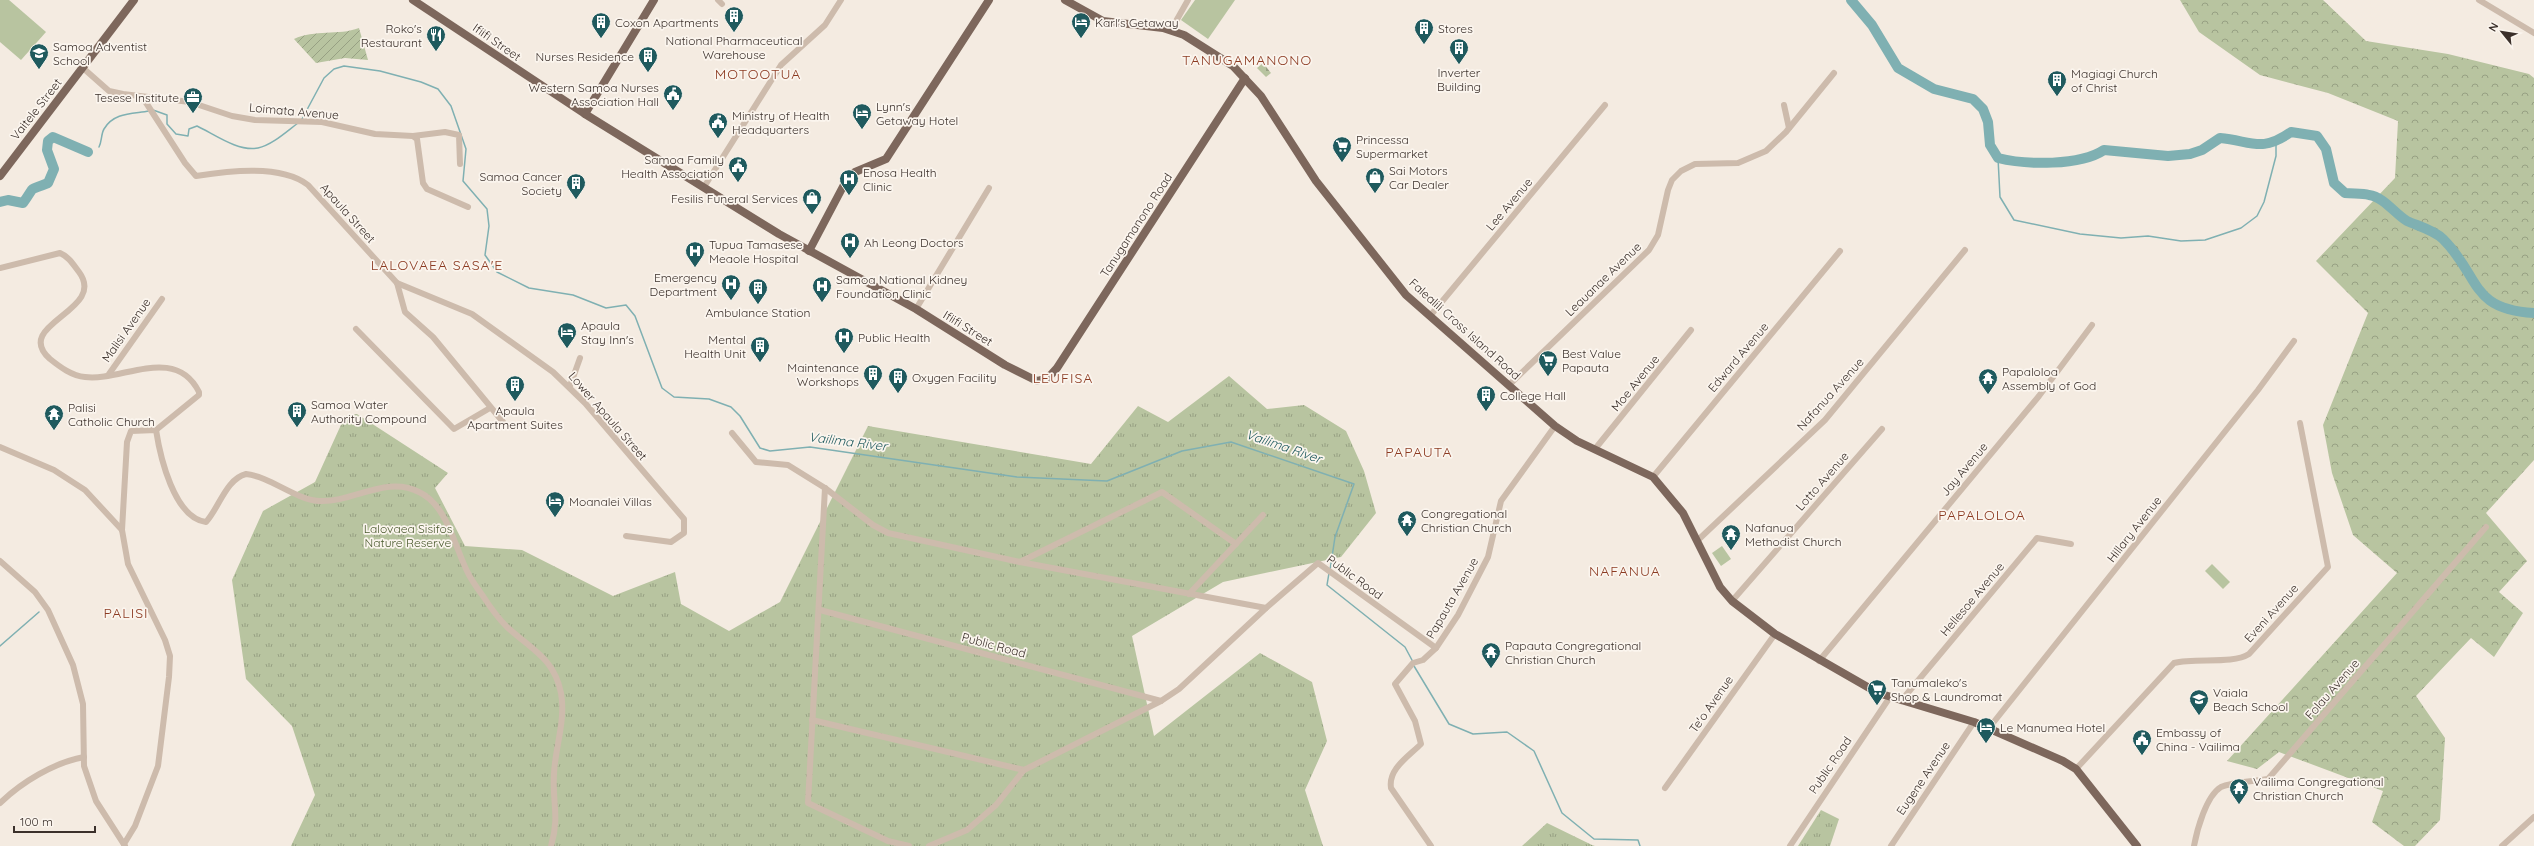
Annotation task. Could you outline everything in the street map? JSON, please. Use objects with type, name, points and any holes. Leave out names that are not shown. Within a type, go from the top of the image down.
[{"type":"main road","name":"Vaitele Street","points":[[0,176],[134,0]]},
{"type":"main road","name":"Ifiifi Street","points":[[413,0],[584,114],[809,251],[916,309],[1017,372],[1033,380],[1042,380]]},
{"type":"main road","points":[[584,114],[654,0]]},
{"type":"main road","points":[[809,251],[847,179],[855,172],[886,159],[990,0]]},
{"type":"main road","name":"Falealili Cross Island Road","points":[[1065,0],[1103,21],[1171,30],[1184,35],[1219,57],[1245,78],[1261,96],[1316,181],[1406,295],[1555,426],[1577,441],[1653,477],[1683,513],[1720,587],[1732,601],[1775,634],[1819,661],[1890,697],[1974,722],[2062,761],[2076,769],[2133,844]]},
{"type":"main road","name":"Tanugamanono Road","points":[[1042,380],[1057,368],[1245,78]]},
{"type":"street","points":[[704,187],[781,65],[825,25],[842,0]]},
{"type":"street","points":[[1171,30],[1188,0]]},
{"type":"street","points":[[2479,0],[2534,33]]},
{"type":"street","name":"Loimata Avenue","points":[[83,68],[110,90],[143,98],[190,102],[232,116],[255,120],[322,122],[375,134],[413,136]]},
{"type":"street","name":"Leauanae Avenue","points":[[1509,386],[1649,250],[1658,236],[1668,190],[1672,180],[1681,171],[1695,164],[1738,163],[1761,154],[1789,128],[1834,73]]},
{"type":"street","name":"Apaula Street","points":[[143,98],[185,163],[196,176],[226,171],[249,171],[283,174],[302,181],[315,192],[397,283],[405,312],[433,337],[481,393],[490,408],[503,422]]},
{"type":"street","name":"Lee Avenue","points":[[1430,316],[1605,105]]},
{"type":"street","points":[[1784,105],[1789,128]]},
{"type":"street","points":[[413,136],[445,132],[459,135],[460,164]]},
{"type":"street","points":[[413,136],[417,140],[423,183],[427,189],[468,207]]},
{"type":"street","points":[[916,309],[989,188]]},
{"type":"street","name":"Nafanua Avenue","points":[[1698,541],[1825,420],[1965,250]]},
{"type":"street","name":"Edward Avenue","points":[[1653,477],[1840,251]]},
{"type":"street","points":[[0,268],[60,253],[71,261],[85,284],[82,296],[75,307],[47,327],[42,335],[44,351],[50,358],[70,373],[84,377],[97,378],[109,374],[142,368],[158,368],[183,374],[196,385],[199,395],[156,430],[138,429],[131,431],[128,436],[125,460],[122,530],[128,564],[165,640],[170,656],[166,712],[158,766],[125,845]]},
{"type":"street","name":"Lower Apaula Street","points":[[397,283],[437,298],[482,320],[570,386],[684,519],[684,533],[671,542],[626,536]]},
{"type":"street","name":"Malisi Avenue","points":[[109,374],[162,299]]},
{"type":"street","name":"Jay Avenue","points":[[1819,661],[2039,396],[2092,325]]},
{"type":"street","points":[[356,329],[454,430],[490,408]]},
{"type":"street","name":"Moe Avenue","points":[[1596,449],[1691,330]]},
{"type":"street","name":"Hillary Avenue","points":[[1989,728],[2253,397],[2294,341]]},
{"type":"street","points":[[570,386],[580,358]]},
{"type":"street","name":"Eveni Avenue","points":[[2076,769],[2174,663],[2185,660],[2239,658],[2249,654],[2328,566],[2300,423]]},
{"type":"street","name":"Papauta Avenue","points":[[1431,846],[1391,788],[1389,778],[1395,769],[1421,744],[1415,721],[1395,684],[1413,663],[1423,660],[1436,648],[1458,615],[1488,557],[1501,501],[1555,426]]},
{"type":"street","name":"Lotto Avenue","points":[[1732,601],[1882,429]]},
{"type":"street","points":[[156,430],[160,458],[175,493],[191,517],[200,521],[206,522],[213,515],[234,480],[246,474],[320,501],[402,486],[421,492],[431,499],[444,519],[467,571],[490,607],[506,626],[545,658],[556,677],[561,694],[562,712],[554,773],[557,820],[551,846]]},
{"type":"street","points":[[732,433],[756,462],[788,465],[825,488],[873,525],[888,533],[1020,562],[1266,608]]},
{"type":"street","points":[[0,447],[54,470],[85,490],[122,530]]},
{"type":"street","points":[[825,488],[820,610],[808,803],[888,844],[909,846]]},
{"type":"street","points":[[1020,562],[1162,492],[1236,544]]},
{"type":"street","points":[[1189,594],[1263,515]]},
{"type":"street","name":"Folau Avenue","points":[[2194,846],[2201,818],[2216,792],[2222,786],[2268,779],[2486,527]]},
{"type":"street","name":"Hellesoe Avenue","points":[[1901,701],[2037,538],[2071,544]]},
{"type":"street","points":[[0,561],[35,592],[44,604],[73,665],[83,704],[84,766],[96,800],[125,845]]},
{"type":"street","name":"Public Road","points":[[929,846],[967,830],[996,805],[1024,770],[1162,701],[1178,689],[1266,608],[1318,563],[1436,648]]},
{"type":"street","name":"Public Road","points":[[820,610],[1162,701]]},
{"type":"street","name":"Te'o Avenue","points":[[1665,788],[1775,634]]},
{"type":"street","name":"Public Road","points":[[1790,846],[1890,697]]},
{"type":"street","points":[[812,720],[1024,770]]},
{"type":"street","name":"Eugene Avenue","points":[[1891,846],[1974,722]]},
{"type":"street","points":[[0,803],[34,778],[71,760],[84,757]]},
{"type":"street","points":[[2502,846],[2534,817]]},
{"type":"green space","points":[[0,0],[9,0],[46,32],[21,60],[0,42]]},
{"type":"green space","points":[[1195,0],[1235,0],[1208,39],[1181,20]]},
{"type":"green space","points":[[2180,0],[2323,0],[2366,41],[2448,54],[2529,74],[2534,78],[2534,460],[2486,513],[2527,561],[2499,592],[2523,613],[2494,657],[2471,638],[2416,696],[2445,738],[2440,820],[2415,846],[2404,846],[2372,822],[2383,791],[2279,752],[2257,769],[2227,761],[2397,573],[2353,535],[2332,473],[2323,425],[2368,313],[2316,261],[2395,178],[2398,121],[2328,93],[2260,75],[2199,32]]},
{"type":"green space","points":[[359,28],[368,60],[345,58],[316,63],[294,39],[310,34],[343,32]]},
{"type":"green space","points":[[1263,63],[1271,73],[1266,77],[1257,68]]},
{"type":"green space","name":"Lalovaea Sisifos Nature Reserve","points":[[1229,376],[1267,409],[1304,405],[1346,431],[1364,471],[1376,513],[1341,557],[1223,582],[1132,636],[1154,736],[1260,653],[1312,682],[1327,741],[1305,790],[1323,846],[291,846],[315,795],[292,726],[246,679],[232,580],[263,511],[315,482],[345,416],[357,414],[448,473],[435,488],[465,546],[522,550],[613,596],[675,572],[681,604],[729,631],[780,602],[868,426],[1091,464],[1138,406],[1168,422]]},
{"type":"green space","points":[[1722,546],[1731,559],[1721,566],[1712,553]]},
{"type":"green space","points":[[2212,564],[2230,582],[2223,589],[2205,571]]},
{"type":"green space","points":[[1821,810],[1839,819],[1830,846],[1798,846]]},
{"type":"green space","points":[[1547,823],[1592,845],[1595,846],[1522,846]]},
{"type":"waterway","points":[[1851,0],[1872,25],[1898,68],[1934,89],[1973,99],[1983,109],[1988,122],[1990,145],[1998,158],[2023,162],[2052,163],[2081,159],[2104,150],[2168,156],[2190,154],[2202,150],[2220,138],[2264,144],[2272,142],[2291,132],[2317,136],[2326,149],[2334,183],[2345,193],[2374,196],[2384,202],[2407,221],[2435,233],[2443,239],[2455,253],[2478,289],[2487,298],[2498,305],[2513,310],[2534,313]]},
{"type":"waterway","name":"Vailima River","points":[[302,119],[324,78],[334,69],[344,66],[380,71],[421,82],[438,89],[451,106],[466,149],[463,181],[487,209],[489,226],[485,255],[497,272],[529,288],[573,295],[606,308],[626,305],[635,316],[662,388],[674,397],[709,399],[731,407],[740,416],[760,448],[770,451],[810,447],[1017,477],[1107,481],[1182,451],[1231,442],[1354,484],[1335,537],[1330,570]]},
{"type":"waterway","name":"Vailima River","points":[[153,110],[167,115],[167,124],[176,134],[188,136],[189,129],[197,126],[234,145],[250,149],[268,144],[279,138],[298,123]]},
{"type":"waterway","name":"Vailima River","points":[[99,147],[102,133],[108,123],[113,119],[124,115],[149,111]]},
{"type":"waterway","name":"Vailima River","points":[[0,202],[8,200],[23,203],[32,189],[48,183],[54,169],[47,150],[48,141],[53,137],[88,152]]},
{"type":"waterway","points":[[1998,158],[2000,197],[2014,220],[2080,234],[2121,238],[2148,236],[2181,241],[2205,240],[2241,228],[2257,216],[2264,202],[2276,156],[2276,143]]},
{"type":"waterway","name":"Vailima River","points":[[1329,573],[1327,585],[1405,647],[1413,662]]},
{"type":"waterway","points":[[0,646],[39,612]]},
{"type":"waterway","name":"Vailima River","points":[[1414,666],[1449,724],[1473,734],[1507,732],[1534,751],[1562,813],[1594,839],[1638,840],[1640,846]]},
{"type":"place","name":"National Pharmaceutical Warehouse","points":[[734,33]]},
{"type":"place","name":"Coxon Apartments","points":[[601,39]]},
{"type":"place","name":"Karl's Getaway","points":[[1081,39]]},
{"type":"place","name":"Stores","points":[[1424,45]]},
{"type":"place","name":"Roko's Restaurant","points":[[436,52]]},
{"type":"place","name":"Inverter Building","points":[[1459,65]]},
{"type":"place","name":"Samoa Adventist School","points":[[39,70]]},
{"type":"place","name":"Nurses Residence","points":[[648,73]]},
{"type":"place","name":"Magiagi Church of Christ","points":[[2057,97]]},
{"type":"place","name":"Western Samoa Nurses Association Hall","points":[[673,111]]},
{"type":"place","name":"Tesese Institute","points":[[193,114]]},
{"type":"place","name":"Lynn's Getaway Hotel","points":[[862,130]]},
{"type":"place","name":"Ministry of Health Headquarters","points":[[718,139]]},
{"type":"place","name":"Princessa Supermarket","points":[[1342,163]]},
{"type":"place","name":"Samoa Family Health Association","points":[[738,183]]},
{"type":"place","name":"Sai Motors Car Dealer","points":[[1375,194]]},
{"type":"place","name":"Enosa Health Clinic","points":[[849,196]]},
{"type":"place","name":"Samoa Cancer Society","points":[[576,200]]},
{"type":"place","name":"Fesilis Funeral Services","points":[[812,215]]},
{"type":"place","name":"Ah Leong Doctors","points":[[850,259]]},
{"type":"place","name":"Tupua Tamasese Meaole Hospital","points":[[695,268]]},
{"type":"place","name":"Emergency Department","points":[[731,301]]},
{"type":"place","name":"Samoa National Kidney Foundation Clinic","points":[[822,303]]},
{"type":"place","name":"Ambulance Station","points":[[758,305]]},
{"type":"place","name":"Apaula Stay Inn's","points":[[567,349]]},
{"type":"place","name":"Public Health","points":[[844,354]]},
{"type":"place","name":"Mental Health Unit","points":[[760,363]]},
{"type":"place","name":"Best Value Papauta","points":[[1548,377]]},
{"type":"place","name":"Maintenance Workshops","points":[[873,391]]},
{"type":"place","name":"Oxygen Facility","points":[[898,394]]},
{"type":"place","name":"Papaloloa Assembly of God","points":[[1988,395]]},
{"type":"place","name":"Apaula Apartment Suites","points":[[515,402]]},
{"type":"place","name":"College Hall","points":[[1486,412]]},
{"type":"place","name":"Samoa Water Authority Compound","points":[[297,428]]},
{"type":"place","name":"Palisi Catholic Church","points":[[54,431]]},
{"type":"place","name":"Moanalei Villas","points":[[555,518]]},
{"type":"place","name":"Congregational Christian Church","points":[[1407,537]]},
{"type":"place","name":"Nafanua Methodist Church","points":[[1731,551]]},
{"type":"place","name":"Papauta Congregational Christian Church","points":[[1491,669]]},
{"type":"place","name":"Tanumaleko's Shop & Laundromat","points":[[1877,706]]},
{"type":"place","name":"Vaiala Beach School","points":[[2199,716]]},
{"type":"place","name":"Le Manumea Hotel","points":[[1986,744]]},
{"type":"place","name":"Embassy of China - Vailima","points":[[2142,756]]},
{"type":"place","name":"Vailima Congregational Christian Church","points":[[2239,805]]},
{"type":"district","name":"TANUGAMANONO","points":[[1247,60]]},
{"type":"district","name":"MOTOOTUA","points":[[758,74]]},
{"type":"district","name":"LALOVAEA SASA'E","points":[[437,265]]},
{"type":"district","name":"LEUFISA","points":[[1063,378]]},
{"type":"district","name":"PAPAUTA","points":[[1419,452]]},
{"type":"district","name":"PAPALOLOA","points":[[1982,515]]},
{"type":"district","name":"NAFANUA","points":[[1625,571]]},
{"type":"district","name":"PALISI","points":[[126,613]]}]
